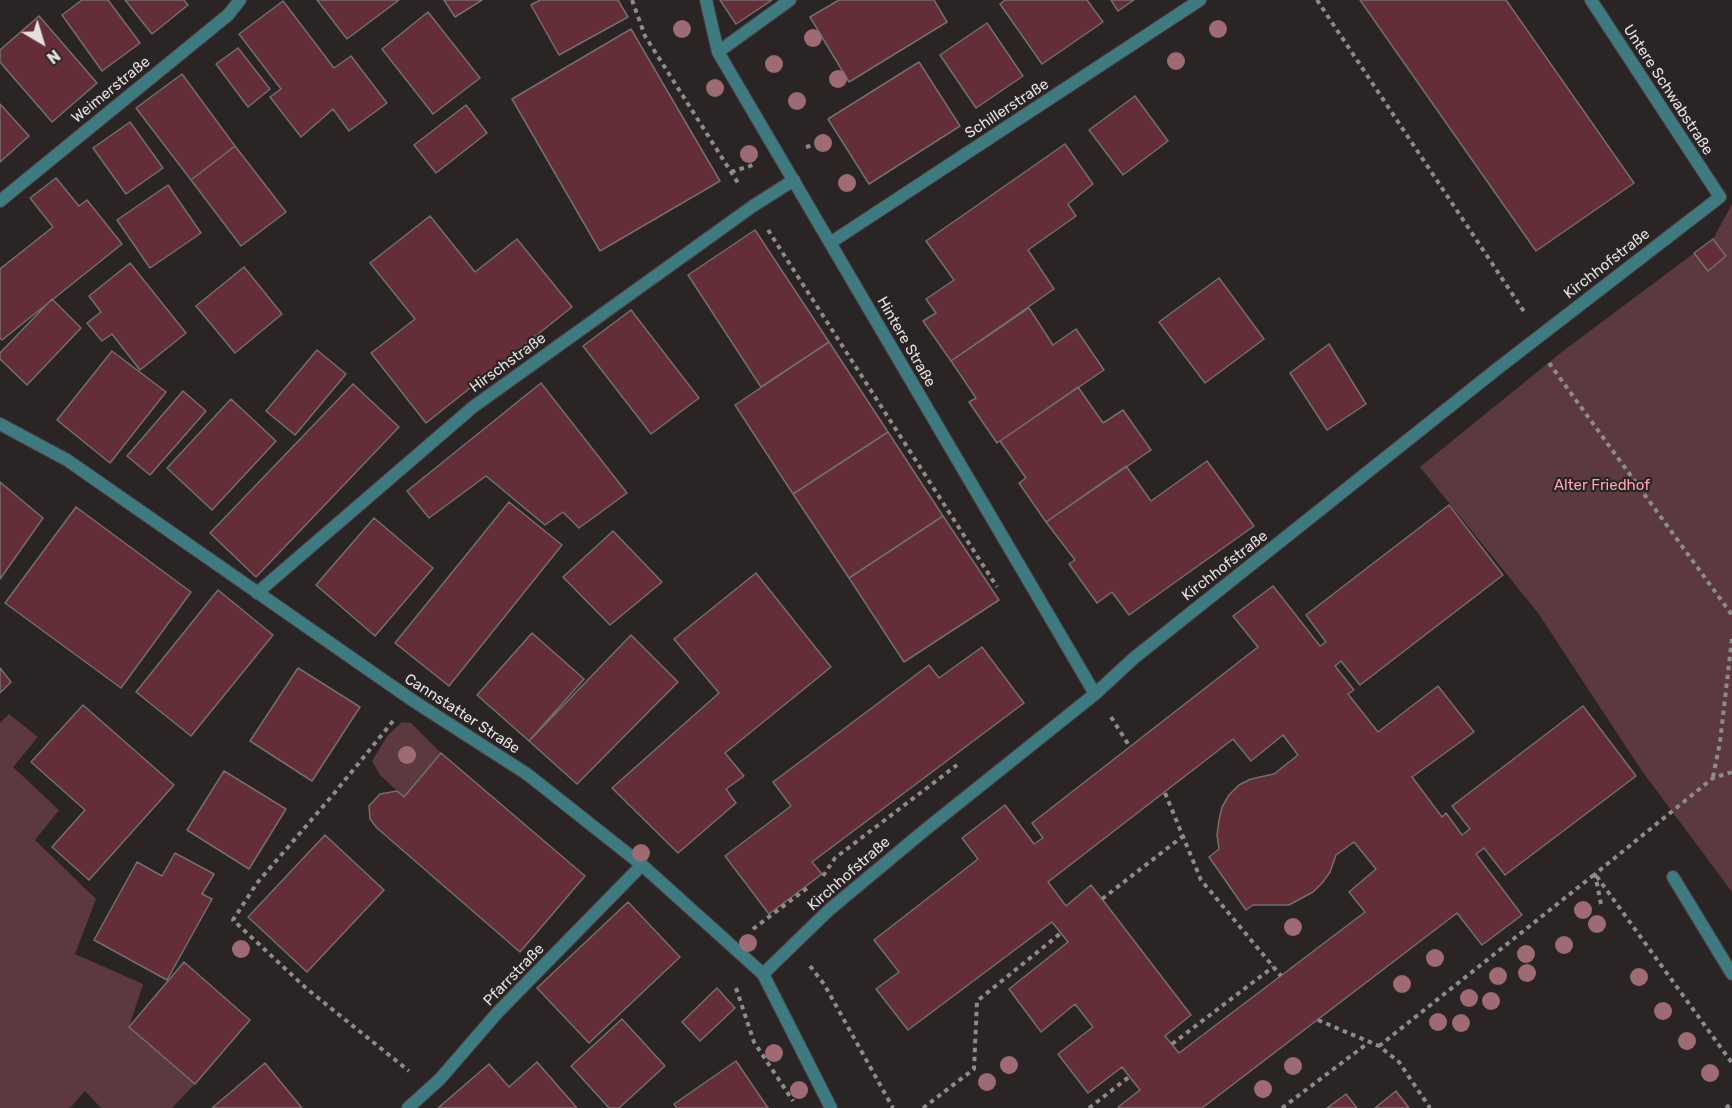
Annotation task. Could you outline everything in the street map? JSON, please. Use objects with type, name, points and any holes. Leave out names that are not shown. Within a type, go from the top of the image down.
[{"type":"street","name":"Weimerstraße","points":[[0,201],[228,15],[240,0]]},
{"type":"street","name":"Hintere Straße","points":[[706,0],[718,52],[1095,694]]},
{"type":"street","points":[[718,52],[790,0]]},
{"type":"street","name":"Schillerstraße","points":[[830,243],[1200,0]]},
{"type":"street","name":"Untere Schwabstraße","points":[[1591,0],[1720,196]]},
{"type":"street","name":"Hirschstraße","points":[[257,593],[473,407],[753,206],[794,180]]},
{"type":"street","name":"Kirchhofstraße","points":[[763,974],[830,910],[925,830],[1095,694],[1134,657],[1539,336],[1720,196]]},
{"type":"street","name":"Cannstatter Straße","points":[[0,424],[67,460],[412,700],[527,774],[642,865],[763,974],[831,1108]]},
{"type":"street","name":"Pfarrstraße","points":[[408,1108],[430,1088],[498,1012],[642,865]]},
{"type":"street","points":[[1673,877],[1732,974]]},
{"type":"path","points":[[632,0],[645,36],[1002,596]]},
{"type":"path","points":[[1317,0],[1539,336],[1549,363],[1732,615]]},
{"type":"path","points":[[1713,778],[1720,742],[1732,638]]},
{"type":"path","points":[[1095,694],[1130,747]]},
{"type":"path","points":[[396,718],[257,883],[233,920],[308,988],[430,1088]]},
{"type":"path","points":[[1379,1046],[1713,778],[1732,772]]},
{"type":"path","points":[[1165,793],[1201,880],[1281,976]]},
{"type":"path","points":[[1102,899],[1183,836]]},
{"type":"path","points":[[1595,874],[1601,904]]},
{"type":"path","points":[[1595,874],[1732,1063]]},
{"type":"path","points":[[923,1108],[974,1069],[977,1001],[1061,933]]},
{"type":"path","points":[[793,944],[824,984],[893,1108]]},
{"type":"path","points":[[1172,1044],[1273,967]]},
{"type":"path","points":[[735,985],[754,1042],[798,1108]]},
{"type":"path","points":[[1317,1020],[1379,1046],[1399,1062],[1430,1108]]},
{"type":"path","points":[[1282,1108],[1368,1043]]},
{"type":"path","points":[[1089,1108],[1130,1077]]},
{"type":"path","points":[[1726,1108],[1732,1103]]},
{"type":"green space","name":"Alter Friedhof","points":[[1732,204],[1732,892],[1642,771],[1538,613],[1420,467],[1563,351],[1713,239]]},
{"type":"green space","points":[[9,714],[38,737],[13,767],[59,810],[35,840],[96,899],[75,954],[143,984],[129,1027],[195,1084],[172,1108],[101,1108],[85,1091],[70,1108],[0,1108],[0,723]]},
{"type":"green space","points":[[402,722],[411,723],[441,753],[404,797],[380,775],[372,761],[388,735]]},
{"type":"building","points":[[82,0],[108,0],[140,43],[102,71],[62,15]]},
{"type":"building","points":[[125,0],[184,0],[188,5],[152,34]]},
{"type":"building","points":[[317,0],[399,0],[347,39]]},
{"type":"building","points":[[444,0],[482,0],[455,17]]},
{"type":"building","points":[[540,0],[618,0],[628,17],[559,55],[531,5]]},
{"type":"building","points":[[720,0],[772,0],[736,24]]},
{"type":"building","points":[[839,0],[934,0],[947,22],[849,82],[810,17]]},
{"type":"building","points":[[1005,0],[1087,0],[1103,22],[1042,64],[1000,4]]},
{"type":"building","points":[[1111,0],[1134,0],[1118,11]]},
{"type":"building","points":[[1360,0],[1506,0],[1634,183],[1536,251]]},
{"type":"building","points":[[283,1],[334,68],[351,56],[387,103],[349,131],[333,109],[301,137],[270,97],[281,89],[239,34]]},
{"type":"building","points":[[428,12],[480,78],[433,114],[382,49]]},
{"type":"building","points":[[39,16],[97,83],[52,122],[0,62],[0,50]]},
{"type":"building","points":[[987,23],[1023,76],[976,108],[940,55]]},
{"type":"building","points":[[631,29],[720,181],[600,251],[512,99]]},
{"type":"building","points":[[238,48],[270,89],[248,107],[216,64]]},
{"type":"building","points":[[919,62],[960,126],[869,184],[828,119]]},
{"type":"building","points":[[182,74],[235,146],[191,180],[136,108]]},
{"type":"building","points":[[1135,96],[1168,141],[1123,175],[1089,130]]},
{"type":"building","points":[[0,104],[29,136],[0,162]]},
{"type":"building","points":[[466,105],[487,133],[436,173],[414,145]]},
{"type":"building","points":[[130,122],[163,168],[126,194],[93,148]]},
{"type":"building","points":[[1065,144],[1093,184],[1068,204],[1076,216],[1028,250],[1054,289],[951,361],[923,321],[936,313],[926,299],[954,280],[926,241]]},
{"type":"building","points":[[235,146],[286,212],[241,246],[191,180]]},
{"type":"building","points":[[56,178],[79,206],[87,200],[122,244],[2,340],[0,338],[0,269],[53,227],[30,198]]},
{"type":"building","points":[[168,185],[201,233],[150,268],[117,220]]},
{"type":"building","points":[[430,216],[475,272],[517,239],[572,307],[426,423],[371,353],[415,319],[370,263]]},
{"type":"building","points":[[755,230],[829,342],[761,387],[688,275]]},
{"type":"building","points":[[1713,239],[1726,256],[1708,271],[1694,253]]},
{"type":"building","points":[[130,263],[186,333],[140,370],[112,334],[102,341],[87,323],[101,312],[89,296]]},
{"type":"building","points":[[244,267],[282,314],[235,353],[196,306]]},
{"type":"building","points":[[1219,278],[1264,339],[1205,383],[1159,322]]},
{"type":"building","points":[[52,299],[81,328],[27,385],[0,359],[0,353]]},
{"type":"building","points":[[1029,308],[1053,345],[1076,329],[1104,370],[997,443],[969,402],[976,398],[951,361]]},
{"type":"building","points":[[631,310],[699,398],[651,434],[583,346]]},
{"type":"building","points":[[829,342],[888,432],[793,494],[735,405]]},
{"type":"building","points":[[1329,344],[1366,404],[1327,430],[1290,373]]},
{"type":"building","points":[[317,350],[346,374],[295,435],[266,411]]},
{"type":"building","points":[[112,351],[166,392],[110,463],[57,420]]},
{"type":"building","points":[[541,383],[627,493],[579,528],[563,512],[545,525],[486,476],[429,518],[407,491]]},
{"type":"building","points":[[353,384],[399,427],[256,577],[210,533]]},
{"type":"building","points":[[1078,387],[1103,423],[1123,410],[1151,450],[1046,522],[1019,483],[1026,478],[1000,441]]},
{"type":"building","points":[[183,391],[206,411],[150,475],[127,456]]},
{"type":"building","points":[[231,399],[276,441],[212,510],[167,468]]},
{"type":"building","points":[[888,432],[943,516],[849,578],[793,494]]},
{"type":"building","points":[[1207,461],[1254,526],[1129,615],[1112,592],[1097,603],[1069,564],[1075,560],[1046,522],[1126,466],[1151,501]]},
{"type":"building","points":[[0,482],[43,518],[0,579]]},
{"type":"building","points":[[509,502],[562,545],[449,686],[395,643]]},
{"type":"building","points":[[1449,505],[1503,575],[1360,685],[1341,661],[1335,666],[1354,690],[1348,694],[1378,732],[1438,686],[1474,732],[1412,777],[1442,817],[1446,813],[1462,835],[1470,829],[1452,806],[1583,706],[1636,776],[1505,875],[1484,848],[1476,854],[1522,915],[1482,945],[1457,913],[1202,1108],[1119,1108],[1140,1090],[1122,1067],[1088,1093],[1058,1054],[1093,1027],[1075,1004],[1041,1032],[1009,989],[1068,942],[1052,922],[908,1030],[876,989],[899,972],[874,940],[978,859],[962,838],[1005,805],[1034,844],[1043,838],[1032,823],[1258,647],[1233,616],[1273,586],[1320,646],[1326,642],[1306,615]],"holes":[[[1283,735],[1298,755],[1274,774],[1251,779],[1239,785],[1229,795],[1222,807],[1219,820],[1217,835],[1219,849],[1209,857],[1246,910],[1253,905],[1289,905],[1313,892],[1330,872],[1336,855],[1354,842],[1376,869],[1349,892],[1365,912],[1179,1053],[1165,1036],[1191,1015],[1091,885],[1066,906],[1048,882],[1233,739],[1251,761]]]},
{"type":"building","points":[[76,507],[191,592],[121,688],[5,603]]},
{"type":"building","points":[[943,516],[999,600],[904,662],[849,578]]},
{"type":"building","points":[[374,518],[433,568],[375,636],[316,585]]},
{"type":"building","points":[[613,531],[662,582],[610,625],[563,577]]},
{"type":"building","points":[[756,573],[831,667],[725,753],[744,776],[726,789],[736,803],[678,853],[612,788],[719,693],[674,639]]},
{"type":"building","points":[[218,590],[273,635],[191,736],[136,692]]},
{"type":"building","points":[[532,633],[584,679],[529,741],[477,695]]},
{"type":"building","points":[[631,635],[678,682],[577,784],[529,741]]},
{"type":"building","points":[[982,647],[1024,703],[812,862],[822,874],[769,914],[725,856],[791,806],[773,782],[929,665],[939,678]]},
{"type":"building","points":[[0,668],[11,682],[0,693]]},
{"type":"building","points":[[298,668],[360,707],[312,781],[250,741]]},
{"type":"building","points":[[83,705],[174,785],[89,880],[52,847],[85,810],[31,762]]},
{"type":"building","points":[[441,753],[585,876],[520,952],[377,828],[370,819],[369,806],[380,794],[397,791],[404,797]]},
{"type":"building","points":[[224,771],[286,809],[249,869],[187,830]]},
{"type":"building","points":[[325,835],[384,890],[307,972],[248,917]]},
{"type":"building","points":[[175,853],[214,874],[202,894],[212,899],[167,980],[94,940],[137,862],[162,876]]},
{"type":"building","points":[[628,902],[680,957],[589,1043],[537,988]]},
{"type":"building","points":[[184,962],[250,1020],[195,1084],[129,1027]]},
{"type":"building","points":[[717,988],[735,1008],[700,1041],[682,1022]]},
{"type":"building","points":[[622,1019],[665,1066],[619,1108],[609,1108],[571,1066]]},
{"type":"building","points":[[736,1061],[768,1108],[677,1108],[674,1104]]},
{"type":"building","points":[[537,1062],[577,1108],[438,1108],[489,1064],[509,1087]]},
{"type":"building","points":[[265,1063],[302,1108],[212,1108]]},
{"type":"building","points":[[1396,1091],[1409,1108],[1375,1108]]},
{"type":"building","points":[[1346,1094],[1357,1108],[1327,1108]]}]
